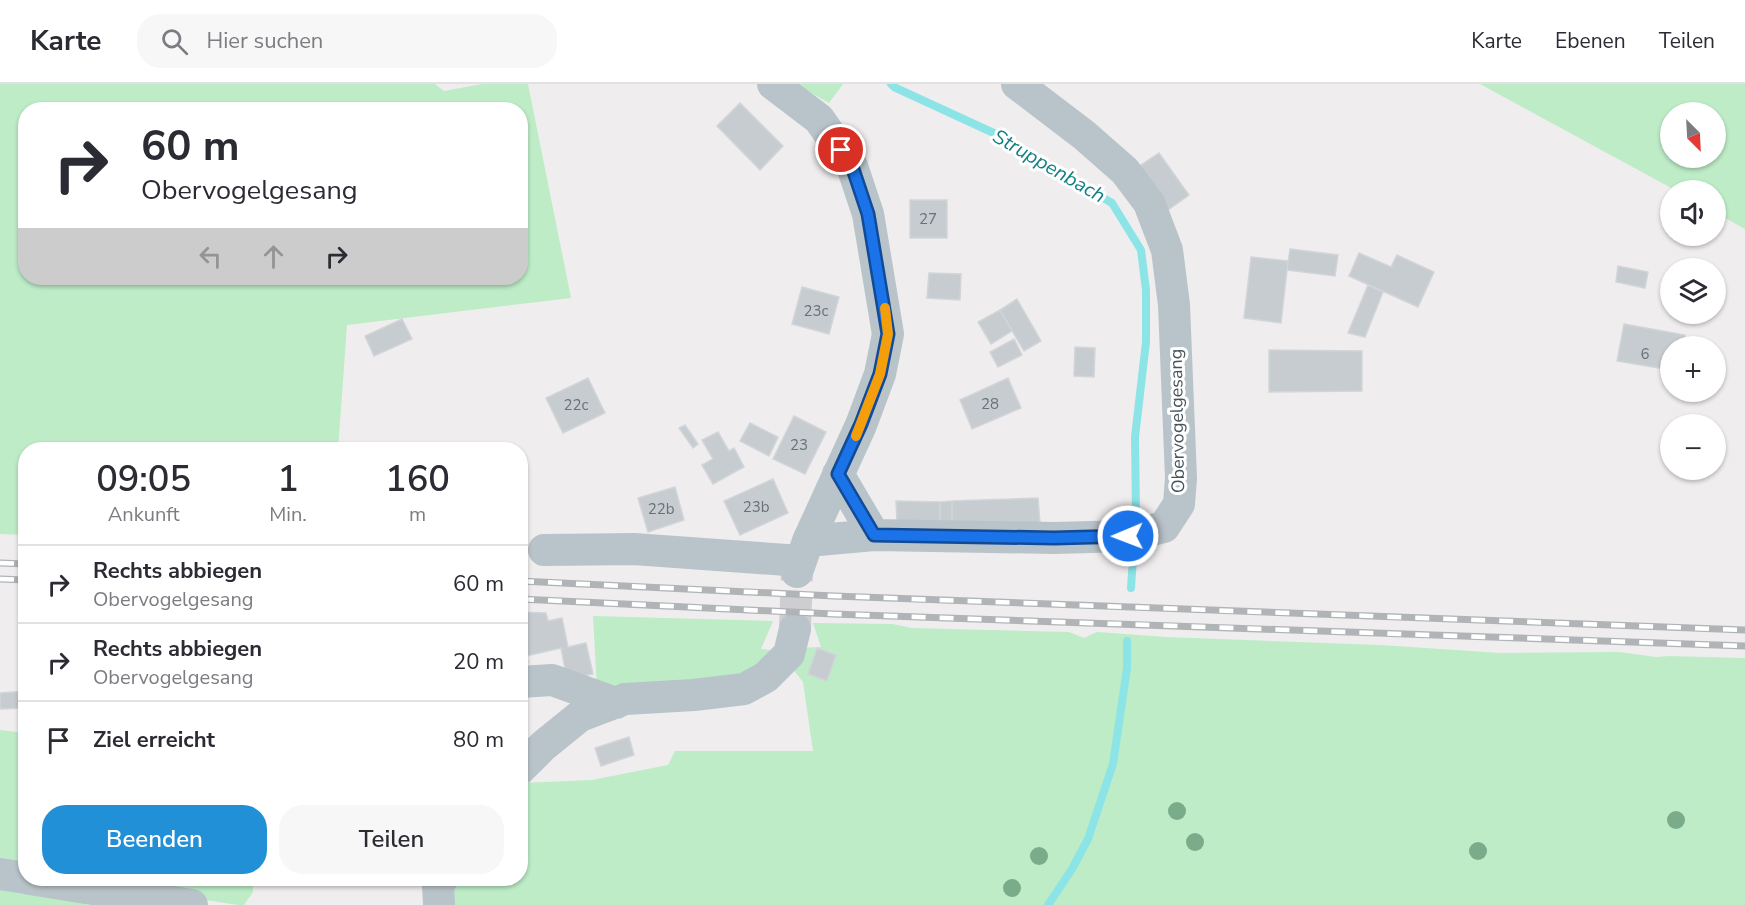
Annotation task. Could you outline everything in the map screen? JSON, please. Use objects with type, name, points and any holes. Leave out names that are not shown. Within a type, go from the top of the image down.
[{"type":"street","points":[[773,84],[819,119],[852,166],[868,214],[888,334],[880,374],[861,424],[802,558]]},
{"type":"street","name":"Obervogelgesang","points":[[544,550],[634,549],[802,558],[874,535],[1054,538],[1128,536],[1164,527],[1179,504],[1181,478],[1174,305],[1167,250],[1149,203],[1125,171],[1084,135],[1017,84]]},
{"type":"street","points":[[838,474],[874,535]]},
{"type":"street","points":[[528,761],[580,716],[625,699],[744,689],[766,677],[789,654],[795,629]]},
{"type":"street","points":[[528,682],[552,680],[616,703]]},
{"type":"street","points":[[0,874],[18,877]]},
{"type":"street","points":[[74,886],[192,905]]},
{"type":"green space","points":[[0,84],[435,84],[444,91],[482,84],[528,84],[571,298],[347,325],[339,442],[18,442],[18,535],[0,534]]},
{"type":"green space","points":[[795,84],[843,84],[829,103]]},
{"type":"green space","points":[[1480,84],[1745,84],[1745,229],[1726,219],[1726,180],[1660,180],[1660,182]]},
{"type":"green space","points":[[593,616],[773,621],[761,649],[770,650],[763,664],[747,677],[597,688]]},
{"type":"green space","points":[[813,623],[1069,632],[1084,638],[1097,632],[1500,653],[1619,652],[1656,657],[1745,658],[1745,905],[453,905],[453,886],[528,886],[528,783],[592,780],[668,765],[675,751],[813,751],[803,682],[792,668],[799,648],[821,647]]},
{"type":"green space","points":[[0,730],[18,732],[18,868],[16,870],[0,868]]},
{"type":"green space","points":[[0,884],[87,899],[86,905],[0,905]]},
{"type":"green space","points":[[117,886],[253,886],[253,892],[244,905]]},
{"type":"building","points":[[740,103],[783,146],[760,170],[717,126]]},
{"type":"building","points":[[1159,153],[1189,195],[1168,210],[1138,167]]},
{"type":"building","points":[[910,200],[947,200],[947,238],[910,238]]},
{"type":"building","points":[[1290,249],[1338,255],[1335,276],[1287,270]]},
{"type":"building","points":[[1359,253],[1391,267],[1397,255],[1434,272],[1418,307],[1349,276]]},
{"type":"building","points":[[1251,257],[1288,261],[1281,323],[1244,318]]},
{"type":"building","points":[[1618,266],[1648,272],[1645,288],[1616,282]]},
{"type":"building","points":[[929,273],[961,274],[960,300],[927,298]]},
{"type":"building","points":[[1368,285],[1383,292],[1365,337],[1348,333]]},
{"type":"building","points":[[802,287],[839,297],[829,334],[792,324]]},
{"type":"building","points":[[1017,299],[1041,341],[1024,351],[1000,310]]},
{"type":"building","points":[[1000,310],[1012,331],[991,344],[978,322]]},
{"type":"building","points":[[402,319],[412,339],[374,356],[365,336]]},
{"type":"building","points":[[1624,324],[1685,335],[1660,336],[1660,368],[1617,361]]},
{"type":"building","points":[[1014,339],[1022,355],[998,367],[990,352]]},
{"type":"building","points":[[1075,347],[1095,348],[1094,377],[1074,376]]},
{"type":"building","points":[[1269,350],[1362,351],[1362,391],[1269,392]]},
{"type":"building","points":[[588,378],[605,413],[563,433],[546,398]]},
{"type":"building","points":[[1008,378],[1021,408],[972,429],[960,400]]},
{"type":"building","points":[[794,416],[826,432],[805,474],[773,459]]},
{"type":"building","points":[[750,423],[778,437],[769,456],[740,441]]},
{"type":"building","points":[[685,425],[698,444],[693,448],[679,428]]},
{"type":"building","points":[[718,432],[729,451],[734,448],[744,467],[713,484],[702,465],[713,459],[702,440]]},
{"type":"building","points":[[773,479],[788,513],[740,535],[724,501]]},
{"type":"building","points":[[675,487],[684,520],[648,532],[638,498]]},
{"type":"building","points":[[1038,498],[1040,524],[952,523],[952,501]]},
{"type":"building","points":[[896,501],[940,502],[940,523],[897,522]]},
{"type":"building","points":[[952,501],[952,523],[940,523],[940,502]]},
{"type":"building","points":[[528,612],[546,613],[548,621],[562,618],[568,647],[586,643],[593,674],[567,679],[561,648],[528,656]]},
{"type":"building","points":[[817,648],[836,655],[827,681],[808,674]]},
{"type":"building","points":[[18,692],[18,708],[0,709],[0,693]]},
{"type":"building","points":[[629,737],[634,755],[601,766],[595,748]]},
{"type":"waterway","name":"Struppenbach","points":[[891,84],[998,135],[1112,203],[1141,250],[1146,290],[1146,342],[1135,437],[1136,515]]},
{"type":"waterway","name":"Struppenbach","points":[[1131,588],[1133,558]]},
{"type":"waterway","name":"Struppenbach","points":[[1048,905],[1072,869],[1088,839],[1113,764],[1127,668],[1127,641]]},
{"type":"tunnel","points":[[795,629],[797,572]]},
{"type":"railway","points":[[0,563],[18,564]]},
{"type":"railway","points":[[0,579],[18,580]]},
{"type":"railway","points":[[528,581],[834,596],[1745,630]]},
{"type":"railway","points":[[528,599],[833,614],[1745,646]]},
{"type":"slow traffic","points":[[856,436],[880,374],[888,334],[885,308]]},
{"type":"route","points":[[841,150],[852,166],[868,214],[888,334],[880,374],[861,424],[838,474],[874,535],[1054,538],[1128,536]]}]
